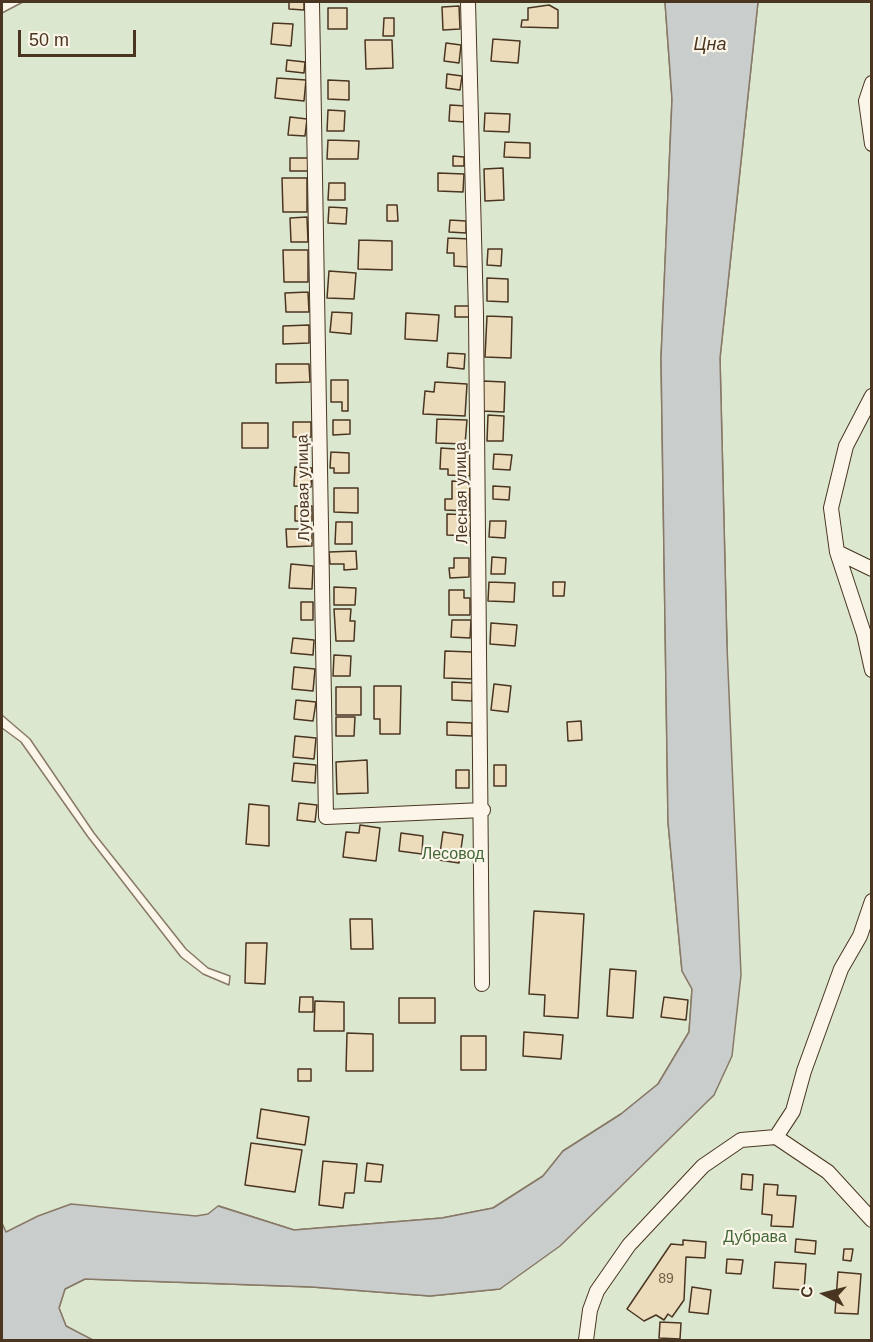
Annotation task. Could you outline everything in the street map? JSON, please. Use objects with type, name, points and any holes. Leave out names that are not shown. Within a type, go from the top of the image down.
[{"type":"street","name":"Луговая улица","points":[[312,2],[326,817],[483,810]]},
{"type":"street","name":"Лесная улица","points":[[468,2],[476,315],[483,810],[483,984]]},
{"type":"street","points":[[872,83],[867,101],[872,144]]},
{"type":"street","points":[[872,396],[846,446],[831,508],[837,552],[864,634],[872,670]]},
{"type":"street","points":[[837,552],[872,569]]},
{"type":"street","points":[[776,1137],[793,1111],[804,1071],[841,969],[860,936],[872,901]]},
{"type":"street","points":[[586,1341],[590,1310],[597,1291],[628,1245],[703,1166],[741,1140],[776,1137],[828,1172],[872,1220]]},
{"type":"green space","name":"Лесовод","points":[[23,2],[665,2],[672,99],[661,358],[668,822],[682,971],[692,989],[689,1032],[658,1084],[621,1114],[563,1151],[543,1176],[493,1208],[442,1218],[294,1230],[219,1206],[219,1211],[28,1273],[2,1225],[2,728],[21,742],[88,837],[181,957],[203,974],[229,985],[230,976],[208,968],[186,949],[94,833],[30,739],[2,715],[2,13]]},
{"type":"green space","name":"Дубрава","points":[[758,2],[871,2],[871,1340],[93,1340],[85,1338],[66,1326],[59,1308],[65,1289],[85,1279],[312,1287],[430,1296],[500,1289],[714,1095],[727,646],[720,358]]},
{"type":"water","name":"Цна","points":[[665,2],[758,2],[720,358],[727,646],[741,975],[732,1056],[714,1095],[560,1246],[500,1289],[430,1296],[312,1287],[85,1279],[65,1289],[59,1308],[66,1326],[93,1340],[2,1340],[2,1223],[6,1232],[38,1216],[71,1204],[196,1216],[208,1214],[218,1206],[294,1230],[442,1218],[493,1208],[543,1176],[563,1151],[621,1114],[658,1084],[689,1032],[692,989],[682,971],[668,822],[661,358],[672,99]]},
{"type":"building","points":[[289,2],[304,2],[304,10],[289,9]]},
{"type":"building","points":[[549,5],[558,10],[558,28],[521,27],[522,20],[528,20],[528,8]]},
{"type":"building","points":[[459,6],[460,29],[443,30],[442,7]]},
{"type":"building","points":[[328,8],[347,8],[347,29],[328,29]]},
{"type":"building","points":[[384,18],[394,18],[394,36],[383,36]]},
{"type":"building","points":[[273,23],[293,24],[291,46],[271,44]]},
{"type":"building","points":[[493,39],[520,41],[518,63],[491,61]]},
{"type":"building","points":[[365,40],[392,40],[393,68],[366,69]]},
{"type":"building","points":[[446,43],[461,45],[459,63],[444,61]]},
{"type":"building","points":[[287,60],[305,62],[304,73],[286,71]]},
{"type":"building","points":[[447,74],[462,76],[460,90],[446,88]]},
{"type":"building","points":[[277,78],[306,80],[304,101],[275,98]]},
{"type":"building","points":[[328,80],[349,81],[349,100],[328,99]]},
{"type":"building","points":[[450,105],[466,106],[465,122],[449,121]]},
{"type":"building","points":[[328,110],[345,111],[344,131],[327,131]]},
{"type":"building","points":[[485,113],[510,114],[509,132],[484,131]]},
{"type":"building","points":[[290,117],[307,119],[305,136],[288,135]]},
{"type":"building","points":[[328,140],[359,141],[358,159],[327,159]]},
{"type":"building","points":[[505,142],[530,143],[530,158],[504,157]]},
{"type":"building","points":[[453,156],[464,157],[464,166],[453,166]]},
{"type":"building","points":[[290,158],[308,158],[309,171],[290,171]]},
{"type":"building","points":[[503,168],[504,200],[485,201],[484,169]]},
{"type":"building","points":[[438,173],[464,174],[463,192],[438,191]]},
{"type":"building","points":[[282,178],[307,178],[307,212],[283,212]]},
{"type":"building","points":[[329,183],[345,183],[345,200],[328,200]]},
{"type":"building","points":[[387,205],[397,205],[398,221],[387,221]]},
{"type":"building","points":[[329,207],[347,208],[346,224],[328,223]]},
{"type":"building","points":[[307,217],[308,242],[291,242],[290,218]]},
{"type":"building","points":[[450,220],[466,221],[466,233],[449,232]]},
{"type":"building","points":[[448,238],[470,239],[469,267],[454,266],[454,253],[447,253]]},
{"type":"building","points":[[359,240],[392,241],[392,270],[358,269]]},
{"type":"building","points":[[488,249],[502,249],[501,266],[487,265]]},
{"type":"building","points":[[283,250],[308,250],[308,282],[284,282]]},
{"type":"building","points":[[329,271],[356,273],[354,299],[327,298]]},
{"type":"building","points":[[487,278],[508,279],[508,302],[487,301]]},
{"type":"building","points":[[308,292],[309,312],[286,312],[285,293]]},
{"type":"building","points":[[455,306],[469,306],[469,317],[455,317]]},
{"type":"building","points":[[332,312],[352,313],[351,334],[330,332]]},
{"type":"building","points":[[406,313],[439,315],[437,341],[405,339]]},
{"type":"building","points":[[487,316],[512,317],[511,358],[485,357]]},
{"type":"building","points":[[309,325],[309,343],[283,344],[283,326]]},
{"type":"building","points":[[448,353],[465,354],[464,369],[447,367]]},
{"type":"building","points":[[276,364],[309,364],[310,382],[276,383]]},
{"type":"building","points":[[331,380],[348,380],[348,411],[342,411],[342,402],[331,402]]},
{"type":"building","points":[[483,381],[505,382],[504,412],[482,411]]},
{"type":"building","points":[[435,382],[467,384],[465,416],[423,414],[425,391],[434,392]]},
{"type":"building","points":[[488,415],[504,416],[503,441],[487,441]]},
{"type":"building","points":[[437,419],[467,420],[465,444],[436,443]]},
{"type":"building","points":[[333,420],[350,420],[350,434],[333,435]]},
{"type":"building","points":[[293,422],[311,422],[311,437],[293,437]]},
{"type":"building","points":[[242,423],[268,423],[268,448],[242,448]]},
{"type":"building","points":[[441,448],[470,450],[470,476],[448,475],[448,469],[440,469]]},
{"type":"building","points":[[331,452],[349,453],[349,473],[334,473],[334,468],[330,468]]},
{"type":"building","points":[[494,454],[512,455],[510,470],[493,469]]},
{"type":"building","points":[[295,467],[312,468],[311,487],[294,486]]},
{"type":"building","points":[[452,481],[470,482],[469,511],[445,510],[445,499],[452,499]]},
{"type":"building","points":[[493,486],[510,487],[509,500],[493,499]]},
{"type":"building","points":[[334,488],[358,488],[358,513],[334,512]]},
{"type":"building","points":[[295,506],[312,506],[312,521],[295,521]]},
{"type":"building","points":[[447,514],[471,515],[470,536],[447,535]]},
{"type":"building","points":[[490,521],[506,521],[505,538],[489,537]]},
{"type":"building","points":[[336,522],[352,522],[352,544],[335,544]]},
{"type":"building","points":[[286,529],[312,529],[312,546],[287,547]]},
{"type":"building","points":[[356,551],[357,569],[344,570],[344,564],[330,564],[329,552]]},
{"type":"building","points":[[492,557],[506,558],[505,574],[491,574]]},
{"type":"building","points":[[454,558],[469,558],[469,577],[450,578],[449,568],[454,568]]},
{"type":"building","points":[[291,564],[313,566],[312,589],[289,588]]},
{"type":"building","points":[[489,582],[515,583],[514,602],[488,601]]},
{"type":"building","points":[[553,582],[565,582],[564,596],[553,596]]},
{"type":"building","points":[[334,587],[356,588],[355,605],[334,605]]},
{"type":"building","points":[[449,590],[464,590],[464,598],[470,598],[470,615],[449,615]]},
{"type":"building","points":[[301,602],[313,602],[313,620],[301,620]]},
{"type":"building","points":[[334,609],[351,609],[350,621],[355,621],[354,641],[336,641]]},
{"type":"building","points":[[452,620],[471,620],[470,638],[451,637]]},
{"type":"building","points":[[491,623],[517,625],[515,646],[490,644]]},
{"type":"building","points":[[293,638],[314,640],[313,655],[291,653]]},
{"type":"building","points":[[445,651],[472,652],[472,679],[444,678]]},
{"type":"building","points":[[334,655],[351,656],[350,676],[333,676]]},
{"type":"building","points":[[294,667],[315,669],[313,691],[292,689]]},
{"type":"building","points":[[452,682],[473,683],[472,701],[452,700]]},
{"type":"building","points":[[494,684],[511,686],[508,712],[491,710]]},
{"type":"building","points":[[374,686],[401,686],[400,734],[380,734],[380,719],[374,719]]},
{"type":"building","points":[[336,687],[361,687],[361,715],[336,715]]},
{"type":"building","points":[[296,700],[316,702],[313,721],[294,719]]},
{"type":"building","points":[[336,717],[355,717],[354,736],[336,736]]},
{"type":"building","points":[[581,721],[582,740],[568,741],[567,722]]},
{"type":"building","points":[[447,722],[472,723],[472,736],[447,735]]},
{"type":"building","points":[[295,736],[316,738],[314,759],[293,757]]},
{"type":"building","points":[[367,760],[368,793],[337,794],[336,762]]},
{"type":"building","points":[[294,763],[316,765],[315,783],[292,781]]},
{"type":"building","points":[[494,765],[506,765],[506,786],[494,786]]},
{"type":"building","points":[[456,770],[469,770],[469,788],[456,788]]},
{"type":"building","points":[[299,803],[317,805],[315,822],[297,820]]},
{"type":"building","points":[[249,804],[269,806],[269,846],[246,844]]},
{"type":"building","points":[[360,825],[380,828],[376,861],[343,857],[346,832],[359,833]]},
{"type":"building","points":[[443,832],[463,835],[459,863],[439,860]]},
{"type":"building","points":[[401,833],[423,836],[422,854],[399,851]]},
{"type":"building","points":[[534,911],[584,914],[578,1018],[544,1016],[545,995],[529,994]]},
{"type":"building","points":[[350,919],[372,919],[373,949],[351,949]]},
{"type":"building","points":[[246,943],[267,943],[265,984],[245,983]]},
{"type":"building","points":[[610,969],[636,971],[633,1018],[607,1016]]},
{"type":"building","points":[[300,997],[313,997],[313,1012],[299,1012]]},
{"type":"building","points":[[664,997],[688,1000],[686,1020],[661,1017]]},
{"type":"building","points":[[399,998],[435,998],[435,1023],[399,1023]]},
{"type":"building","points":[[315,1001],[344,1002],[344,1031],[314,1031]]},
{"type":"building","points":[[524,1032],[563,1035],[561,1059],[523,1056]]},
{"type":"building","points":[[347,1033],[373,1034],[373,1071],[346,1071]]},
{"type":"building","points":[[461,1036],[486,1036],[486,1070],[461,1070]]},
{"type":"building","points":[[298,1069],[311,1069],[311,1081],[298,1081]]},
{"type":"building","points":[[261,1109],[309,1117],[305,1145],[257,1138]]},
{"type":"building","points":[[251,1143],[302,1150],[295,1192],[245,1185]]},
{"type":"building","points":[[323,1161],[357,1164],[354,1193],[345,1193],[343,1208],[319,1205]]},
{"type":"building","points":[[367,1163],[383,1165],[381,1182],[365,1181]]},
{"type":"building","points":[[742,1174],[753,1175],[752,1190],[741,1189]]},
{"type":"building","points":[[764,1184],[778,1185],[777,1195],[796,1196],[793,1227],[771,1226],[772,1215],[762,1214]]},
{"type":"building","points":[[796,1239],[816,1241],[815,1254],[795,1252]]},
{"type":"building","points":[[683,1240],[706,1242],[705,1258],[686,1257],[684,1300],[672,1317],[668,1314],[664,1320],[656,1315],[644,1321],[627,1309],[671,1244],[683,1245]]},
{"type":"building","points":[[844,1249],[853,1249],[851,1261],[843,1260]]},
{"type":"building","points":[[727,1259],[743,1260],[741,1274],[726,1273]]},
{"type":"building","points":[[775,1262],[806,1264],[804,1290],[773,1288]]},
{"type":"building","points":[[838,1272],[861,1274],[858,1314],[835,1313]]},
{"type":"building","points":[[692,1287],[711,1290],[708,1314],[689,1312]]},
{"type":"building","points":[[660,1322],[681,1323],[680,1339],[659,1338]]}]
